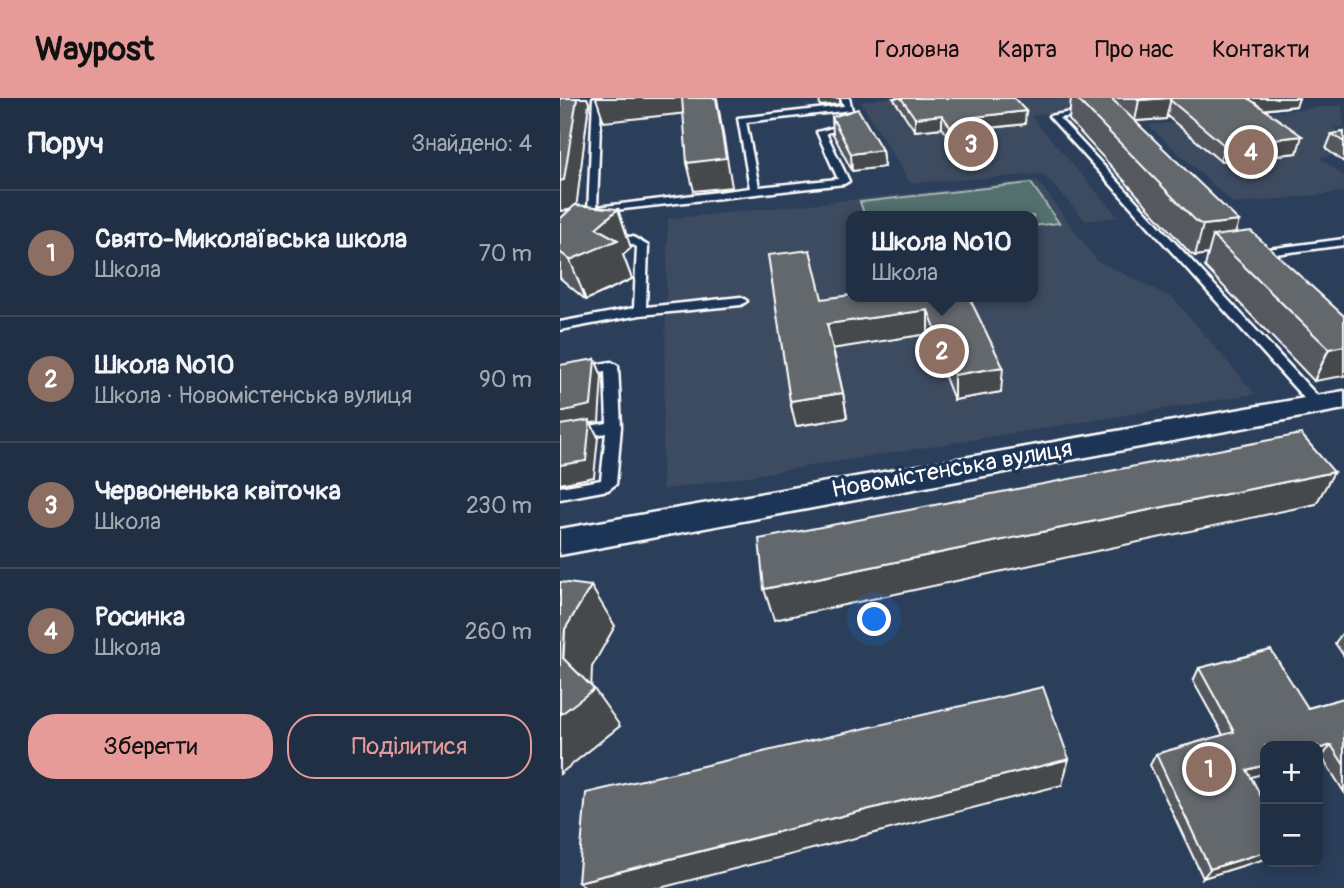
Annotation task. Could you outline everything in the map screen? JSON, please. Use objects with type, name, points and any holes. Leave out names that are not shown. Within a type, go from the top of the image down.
[{"type":"street","name":"Новомістенська вулиця","points":[[560,542],[1331,402]]},
{"type":"lane","points":[[587,224],[592,211],[597,98]]},
{"type":"lane","points":[[592,211],[844,181],[821,132],[855,123],[845,98]]},
{"type":"lane","points":[[755,190],[741,120],[849,108]]},
{"type":"lane","points":[[1101,110],[1053,116],[1188,263],[1331,402]]},
{"type":"lane","points":[[594,237],[629,239],[643,246],[640,311]]},
{"type":"lane","points":[[1238,256],[1344,242]]},
{"type":"lane","points":[[1252,243],[1273,263]]},
{"type":"lane","points":[[1188,263],[1200,261]]},
{"type":"lane","points":[[560,326],[640,311],[741,301]]},
{"type":"lane","points":[[560,375],[611,366],[614,427],[608,484],[560,493]]},
{"type":"lane","points":[[560,436],[614,427]]},
{"type":"shaded area","points":[[885,98],[1083,98],[1093,107],[1031,116],[1118,217],[1086,221],[1043,174],[910,183],[861,102]]},
{"type":"shaded area","points":[[1342,105],[1344,127],[1334,128],[1344,135],[1344,145],[1322,148],[1331,156],[1320,158],[1344,176],[1344,192],[1234,204],[1148,125]]},
{"type":"shaded area","points":[[1037,180],[1097,261],[1173,298],[1255,394],[662,490],[668,219]]},
{"type":"green space","points":[[1031,183],[1059,223],[1038,225],[1038,211],[863,211],[860,202]]},
{"type":"building","points":[[560,98],[577,98],[564,180],[560,181]]},
{"type":"building","points":[[682,98],[716,98],[726,158],[687,163]]},
{"type":"building","points":[[901,98],[1014,98],[1026,111],[974,117],[981,125],[952,129],[942,115],[915,118]]},
{"type":"building","points":[[1076,98],[1111,98],[1239,221],[1203,225],[1197,222]]},
{"type":"building","points":[[1136,98],[1167,98],[1139,100]]},
{"type":"building","points":[[1248,98],[1302,136],[1224,145],[1170,100]]},
{"type":"building","points":[[858,109],[882,150],[851,154],[832,117]]},
{"type":"building","points":[[1344,132],[1344,142],[1332,134]]},
{"type":"building","points":[[575,205],[618,209],[596,228],[618,240],[570,260],[560,252],[560,219]]},
{"type":"building","points":[[1251,231],[1344,316],[1344,346],[1329,349],[1213,236]]},
{"type":"building","points":[[810,250],[822,299],[846,296],[846,302],[971,302],[1003,367],[954,375],[928,310],[827,324],[843,393],[790,401],[768,255]]},
{"type":"building","points":[[595,359],[591,405],[560,412],[560,365]]},
{"type":"building","points":[[590,420],[586,461],[560,465],[560,425]]},
{"type":"building","points":[[1301,434],[1334,472],[764,589],[759,539]]},
{"type":"building","points":[[560,582],[591,586],[565,629],[563,658],[594,689],[560,715]]},
{"type":"building","points":[[1271,650],[1308,708],[1344,698],[1344,765],[1331,745],[1323,747],[1323,741],[1260,741],[1260,766],[1247,770],[1260,795],[1260,854],[1210,869],[1156,754],[1234,732],[1199,668]]},
{"type":"building","points":[[1043,687],[1069,759],[578,882],[586,793]]},
{"type":"place","name":"Червоненька квіточка","points":[[971,144]]},
{"type":"place","name":"Росинка","points":[[1251,152]]},
{"type":"place","name":"Школа №10","points":[[942,351]]},
{"type":"place","name":"Свято-Миколаївська школа","points":[[1209,769]]}]
